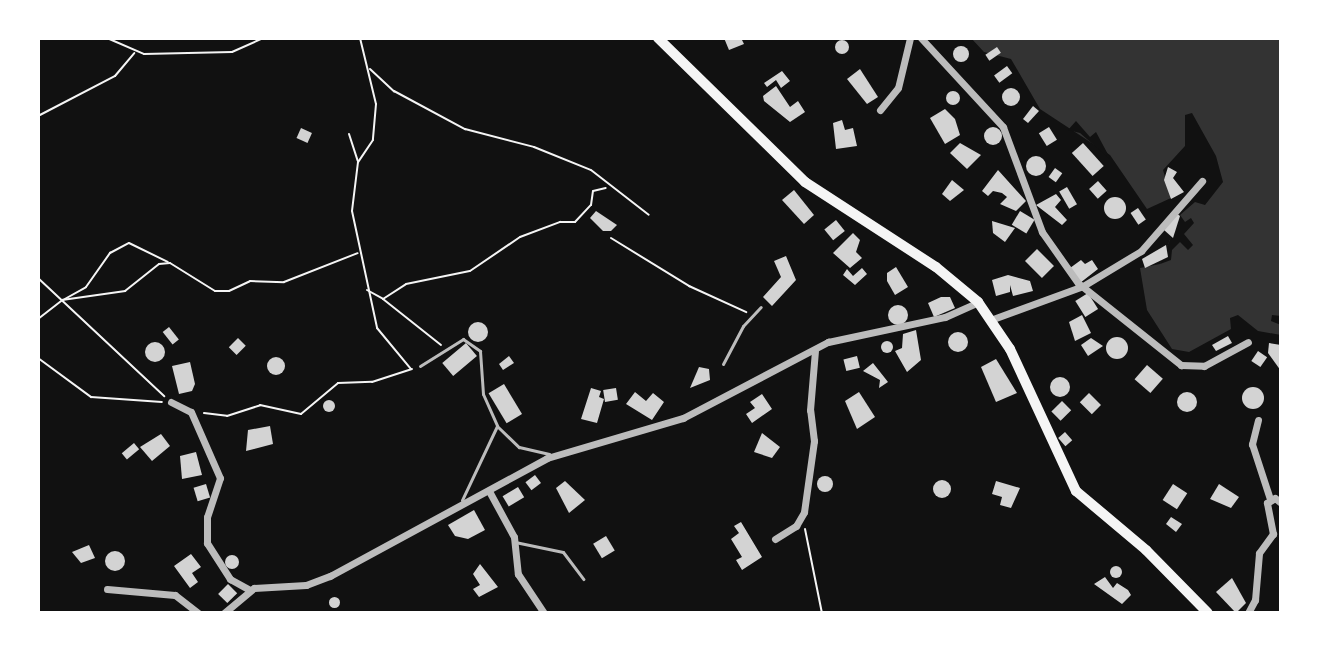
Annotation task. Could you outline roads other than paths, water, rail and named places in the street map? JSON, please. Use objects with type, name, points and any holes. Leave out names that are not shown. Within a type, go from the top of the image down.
[{"type":"main road","points":[[658,38],[805,182],[945,273],[978,302],[993,319],[1076,491],[1146,550],[1208,613]]},
{"type":"street","points":[[880,110],[898,88],[910,38]]},
{"type":"street","points":[[921,38],[1003,127],[1042,232],[1083,286],[1181,365],[1204,366],[1248,342]]},
{"type":"street","points":[[993,319],[1083,286],[1141,251],[1202,181]]},
{"type":"street","points":[[224,613],[250,590],[315,582],[553,455],[683,418],[773,367],[815,351],[828,342],[945,317],[978,302]]},
{"type":"street","points":[[775,539],[796,526],[804,512],[814,441],[810,410],[815,351]]},
{"type":"street","points":[[171,402],[191,412],[220,478],[207,517],[207,543],[230,579],[250,590]]},
{"type":"street","points":[[1248,613],[1255,600],[1259,553],[1273,534],[1267,508],[1270,499],[1252,444],[1258,420]]},
{"type":"street","points":[[489,491],[515,542],[518,574],[544,613]]},
{"type":"street","points":[[1270,499],[1281,503]]},
{"type":"street","points":[[107,589],[175,595],[198,613]]},
{"type":"lane","points":[[723,364],[752,316],[761,307]]},
{"type":"lane","points":[[420,366],[446,347],[464,339],[479,349],[483,394],[497,426],[519,447],[553,455]]},
{"type":"lane","points":[[462,504],[463,491],[497,426]]},
{"type":"lane","points":[[515,542],[563,552],[583,579]]}]
